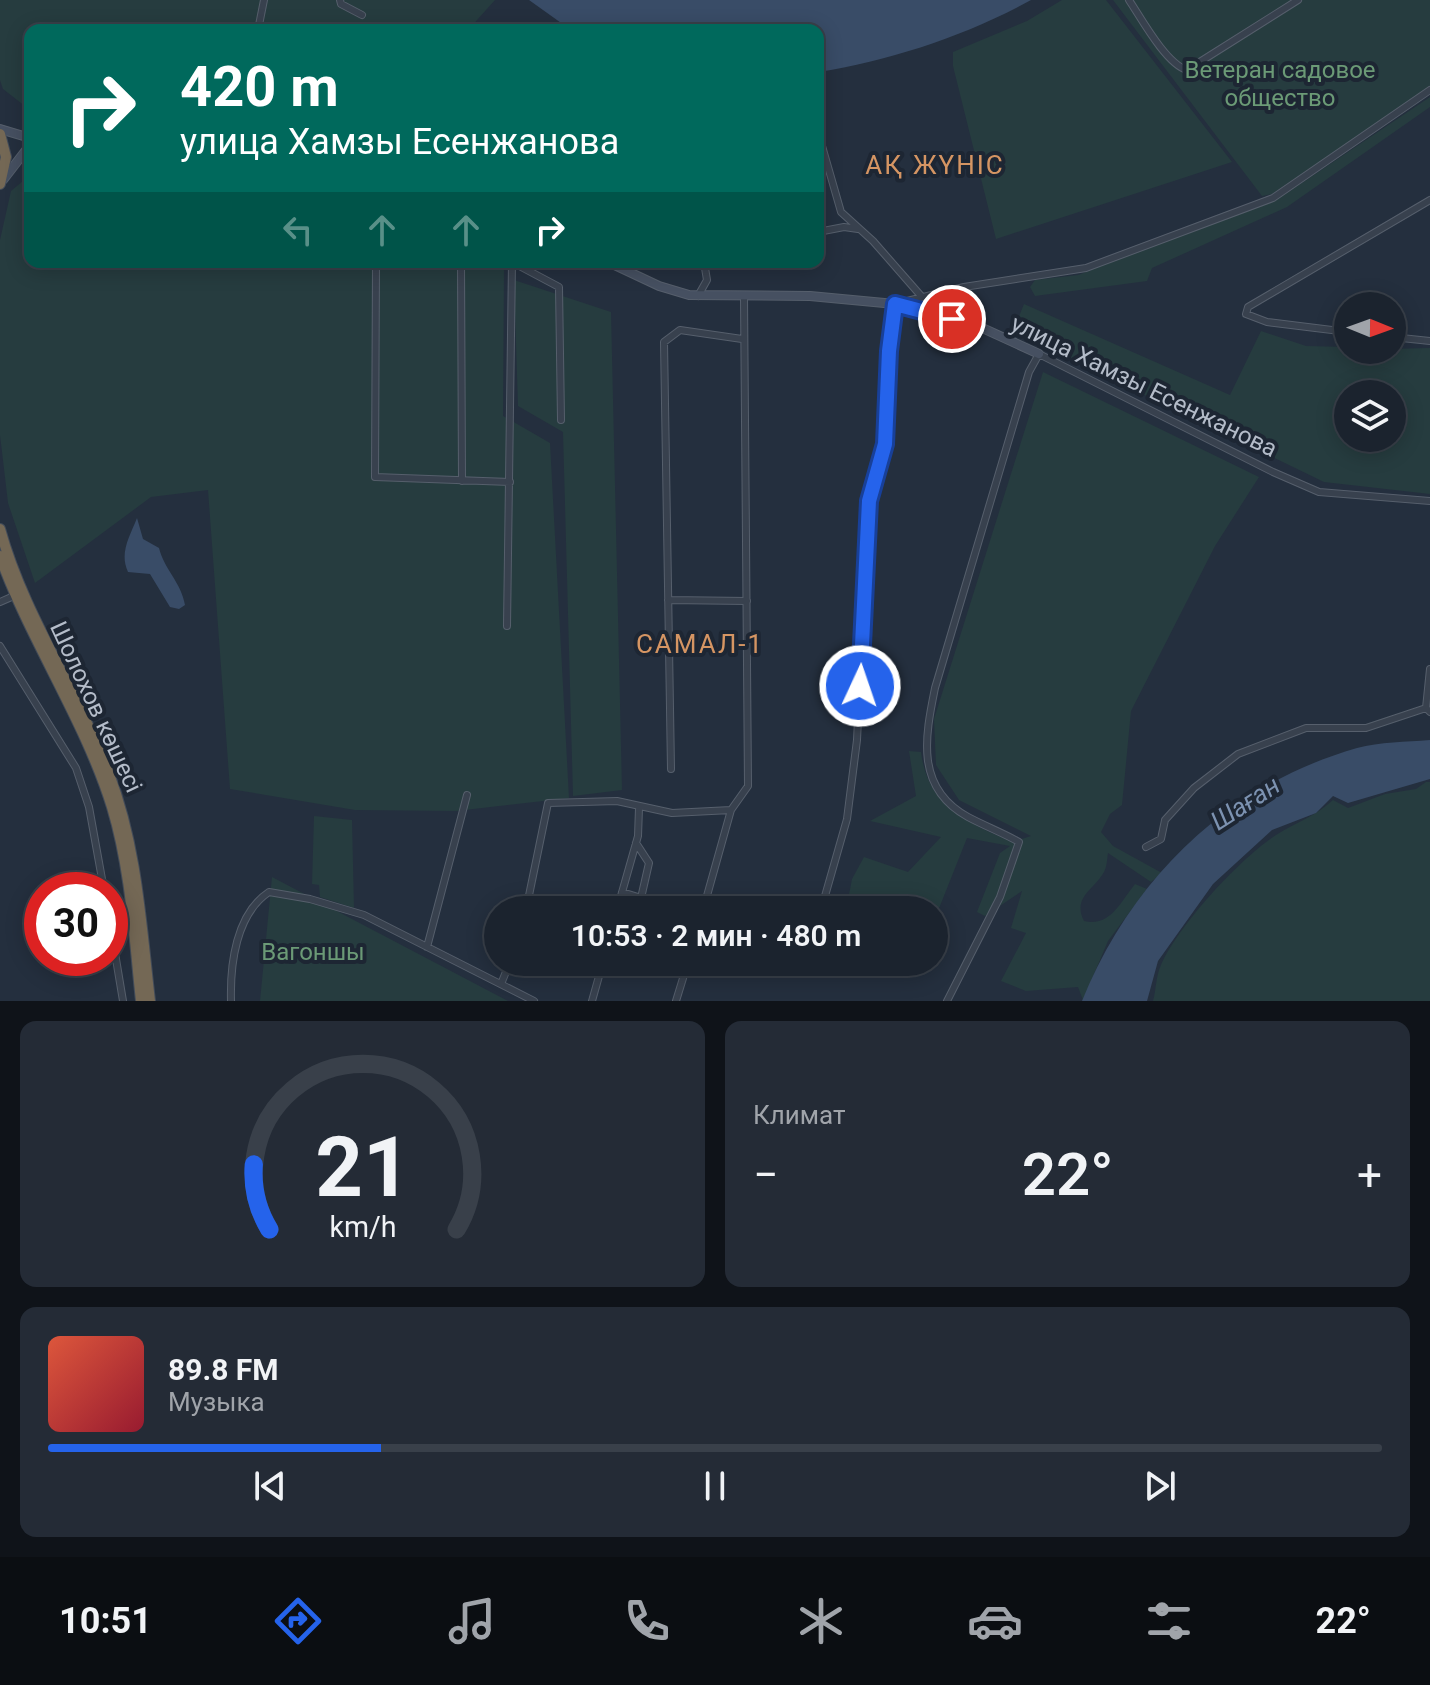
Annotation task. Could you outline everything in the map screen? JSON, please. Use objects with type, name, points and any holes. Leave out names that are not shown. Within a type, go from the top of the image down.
[{"type":"highway","points":[[0,132],[6,157],[0,184]]},
{"type":"highway","name":"Шолохов көшесі","points":[[0,529],[19,595],[111,806],[125,868],[141,1001]]},
{"type":"highway","name":"Шолохов көшесі","points":[[0,556],[105,764],[127,827],[150,1001]]},
{"type":"street","points":[[259,24],[264,0]]},
{"type":"street","points":[[340,0],[341,4],[362,15]]},
{"type":"street","points":[[1129,0],[1155,39],[1180,69],[1187,70],[1298,0]]},
{"type":"street","points":[[825,896],[847,819],[857,740],[869,501],[885,444],[889,351],[895,304],[964,287],[1086,268],[1273,198],[1430,90]]},
{"type":"street","points":[[0,132],[24,137]]},
{"type":"street","points":[[0,184],[24,153]]},
{"type":"street","points":[[824,153],[841,212],[922,297]]},
{"type":"street","points":[[1334,330],[1267,322],[1246,314],[1248,307],[1430,200]]},
{"type":"street","points":[[824,231],[844,227],[858,229]]},
{"type":"street","points":[[376,268],[375,477],[510,482]]},
{"type":"street","points":[[461,268],[458,337],[462,481]]},
{"type":"street","points":[[507,626],[512,268]]},
{"type":"street","points":[[523,268],[559,287],[561,420]]},
{"type":"street","name":"улица Хамзы Есенжанова","points":[[621,268],[659,286],[698,296],[810,296],[895,304],[978,326],[1258,465],[1319,492],[1430,501]]},
{"type":"street","points":[[698,296],[707,280],[704,268]]},
{"type":"street","points":[[707,896],[731,810],[748,786],[744,297]]},
{"type":"street","points":[[671,769],[664,342],[672,332],[680,330],[742,339]]},
{"type":"street","points":[[1406,338],[1430,341]]},
{"type":"street","points":[[947,1001],[1000,897],[1019,842],[966,816],[949,801],[926,764],[926,731],[935,688],[1029,372],[1039,354]]},
{"type":"street","points":[[0,602],[19,595]]},
{"type":"street","points":[[668,600],[747,601]]},
{"type":"street","points":[[0,646],[76,768],[89,807],[101,872]]},
{"type":"street","points":[[1146,847],[1161,839],[1165,820],[1194,788],[1238,754],[1306,728],[1366,728],[1428,710],[1430,669]]},
{"type":"street","points":[[427,947],[467,795]]},
{"type":"street","points":[[529,896],[548,803],[617,801],[672,813],[731,810]]},
{"type":"street","points":[[621,896],[636,843],[639,808]]},
{"type":"street","points":[[636,843],[649,863],[641,896]]},
{"type":"street","points":[[231,1001],[242,926],[252,908],[269,892],[310,899],[364,915],[534,1001]]},
{"type":"street","points":[[622,892],[635,896]]},
{"type":"street","points":[[119,976],[123,1001]]},
{"type":"street","points":[[501,984],[504,976]]},
{"type":"street","points":[[592,1001],[599,976]]},
{"type":"street","points":[[676,1001],[684,976]]},
{"type":"green space","points":[[0,0],[495,0],[473,24],[24,24],[24,105],[3,89],[0,80]]},
{"type":"green space","points":[[1062,0],[1106,0],[1232,162],[996,239],[953,66],[953,52],[1027,21]]},
{"type":"green space","name":"Ветеран садовое общество","points":[[1113,0],[1430,0],[1430,87],[1272,194],[1262,196]]},
{"type":"green space","points":[[1430,97],[1430,107],[1287,207],[1152,268],[1147,281],[1035,296],[1030,287],[1035,280],[1078,275],[1275,201]]},
{"type":"green space","points":[[24,180],[24,268],[504,269],[503,416],[550,443],[569,798],[456,811],[355,810],[230,789],[208,490],[151,497],[35,583],[8,503],[0,435],[0,240],[11,191]]},
{"type":"green space","points":[[514,280],[611,312],[622,790],[573,796],[563,432],[518,406]]},
{"type":"green space","points":[[1024,304],[1230,395],[1261,331],[1306,346],[1334,347],[1334,364],[1406,364],[1406,349],[1430,348],[1430,494],[1324,482],[1013,331]]},
{"type":"green space","points":[[1043,372],[1259,477],[1215,546],[1131,711],[1122,805],[1110,814],[1101,832],[1113,846],[1162,873],[1151,882],[1108,853],[1104,872],[1082,900],[1084,921],[1093,922],[1108,917],[1135,884],[1147,889],[1108,941],[1083,1000],[1078,987],[1026,991],[1001,981],[1026,933],[1011,928],[1022,891],[985,916],[977,912],[1000,853],[1010,846],[967,838],[944,896],[849,896],[852,879],[864,857],[908,872],[941,837],[870,821],[916,796],[909,751],[921,752],[932,786],[952,810],[1012,842],[1031,836],[959,800],[936,765],[934,719]]},
{"type":"green space","points":[[1430,782],[1430,1001],[1153,1001],[1159,969],[1181,931],[1211,894],[1261,846],[1333,800],[1348,808],[1385,794],[1416,789]]},
{"type":"green space","points":[[314,816],[352,820],[354,908],[320,897],[319,885],[312,884]]},
{"type":"green space","name":"Вагоншы","points":[[272,877],[508,1001],[260,1001]]},
{"type":"water","points":[[529,0],[1031,0],[980,25],[928,45],[824,71],[824,24],[563,24]]},
{"type":"water","points":[[137,518],[143,539],[159,548],[180,589],[185,605],[179,609],[170,607],[150,574],[128,572],[125,551]]},
{"type":"water","name":"Шаған","points":[[1430,740],[1430,779],[1348,803],[1333,796],[1316,813],[1272,830],[1213,884],[1158,961],[1147,1001],[1082,1001],[1103,956],[1128,915],[1157,877],[1190,842],[1226,812],[1310,764],[1366,746]]},
{"type":"district","name":"АҚ ЖҮНІС","points":[[935,165]]},
{"type":"district","name":"САМАЛ-1","points":[[700,644]]},
{"type":"route","points":[[860,686],[869,501],[885,444],[889,351],[895,304],[952,319]]}]
